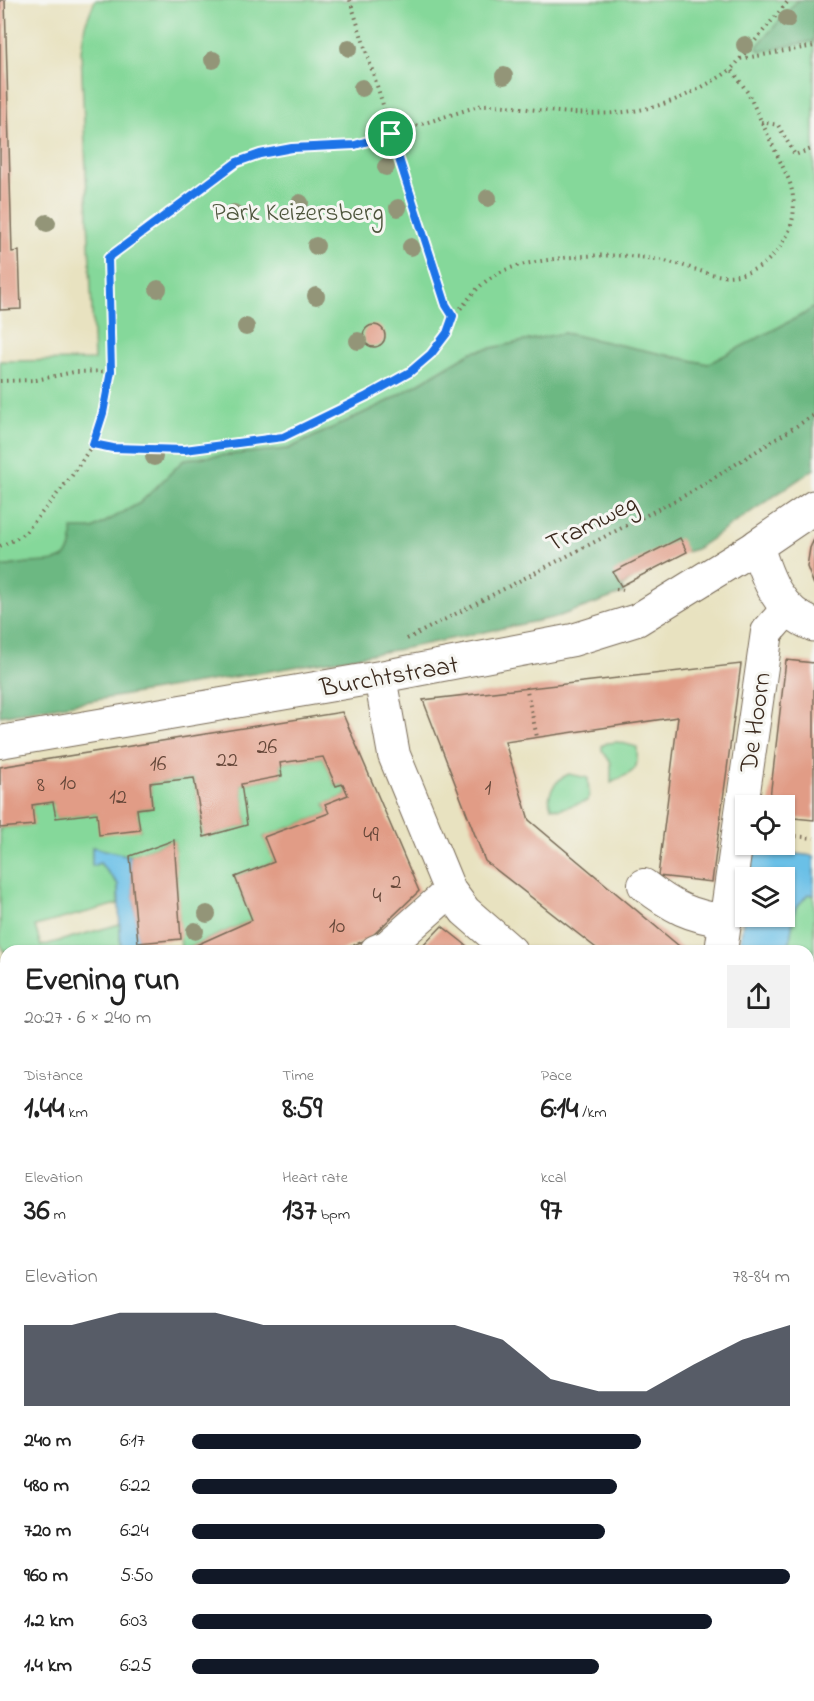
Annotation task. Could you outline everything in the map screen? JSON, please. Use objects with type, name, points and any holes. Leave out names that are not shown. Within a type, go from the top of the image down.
[{"type":"street","points":[[801,616],[775,594],[757,546],[814,507]]},
{"type":"street","name":"Burchtstraat","points":[[0,742],[380,677],[573,640],[637,620],[757,546]]},
{"type":"street","name":"De Hoorn","points":[[722,945],[767,632],[801,616]]},
{"type":"street","points":[[380,677],[394,755],[450,891],[465,911],[504,945]]},
{"type":"street","points":[[644,885],[667,904],[700,918],[726,921]]},
{"type":"street","points":[[389,945],[450,891]]},
{"type":"path","points":[[350,0],[446,305],[453,316]]},
{"type":"path","points":[[0,546],[26,532],[71,477],[93,444],[103,413],[111,371],[108,258],[237,162],[260,154],[292,148],[355,145],[482,105],[499,104],[583,114],[621,114],[655,108],[678,100],[732,70],[789,0]]},
{"type":"path","points":[[740,59],[814,46]]},
{"type":"path","points":[[93,444],[113,448],[185,450],[283,437],[410,372],[431,354],[447,333],[453,316],[466,303],[473,291],[486,280],[523,264],[576,256],[622,256],[672,262],[718,276],[735,276],[750,272],[767,263],[779,250],[788,235],[795,207],[794,194],[748,93],[732,70]]},
{"type":"path","points":[[761,122],[778,125],[795,155],[814,148]]},
{"type":"path","points":[[0,381],[36,380],[74,372],[111,371]]},
{"type":"path","name":"Tramweg","points":[[399,643],[693,491],[814,415]]},
{"type":"path","points":[[616,589],[623,590]]},
{"type":"path","points":[[526,687],[537,737]]},
{"type":"path","points":[[795,836],[814,838]]},
{"type":"green space","name":"Park Keizersberg","points":[[95,0],[814,0],[814,307],[708,364],[564,333],[472,352],[389,401],[288,449],[185,459],[140,503],[93,529],[74,543],[67,556],[52,563],[0,567],[0,361],[94,360],[81,51],[85,25]]},
{"type":"green space","points":[[798,0],[814,0],[814,41],[761,51],[757,49],[758,45]]},
{"type":"green space","points":[[814,307],[814,469],[696,549],[671,556],[622,586],[624,593],[557,617],[401,649],[0,716],[0,567],[62,559],[70,549],[72,529],[93,529],[140,503],[185,459],[288,449],[389,401],[472,352],[564,333],[708,364]]},
{"type":"green space","points":[[618,742],[637,747],[637,763],[633,771],[611,783],[611,763],[602,750],[602,746]]},
{"type":"green space","points":[[323,757],[336,786],[343,784],[348,795],[325,804],[329,813],[264,837],[274,862],[235,877],[252,920],[195,945],[181,945],[174,840],[130,856],[92,847],[92,865],[100,863],[118,884],[118,904],[35,926],[41,945],[1,945],[0,828],[33,825],[32,805],[53,802],[56,818],[97,813],[140,830],[137,809],[152,807],[150,783],[194,778],[204,837],[247,825],[241,784],[282,776],[280,763]]},
{"type":"green space","points":[[569,774],[588,778],[587,801],[560,809],[551,807],[550,797],[553,787]]},
{"type":"green space","points":[[808,894],[814,895],[814,945],[789,945],[792,927],[795,927],[795,909]]},
{"type":"green space","points":[[120,924],[120,945],[45,945]]},
{"type":"water","points":[[92,847],[130,856],[138,945],[121,945],[118,884],[100,863],[92,866]]},
{"type":"water","points":[[795,854],[814,856],[814,895],[808,894],[795,909],[795,867],[751,867],[753,855]]},
{"type":"water","points":[[742,927],[792,927],[789,945],[740,945]]},
{"type":"building","points":[[0,0],[5,0],[12,252],[19,251],[21,309],[0,310]]},
{"type":"building","points":[[370,325],[378,325],[385,332],[385,340],[378,347],[370,347],[363,340],[363,332]]},
{"type":"building","points":[[680,538],[687,552],[621,586],[613,572]]},
{"type":"building","points":[[814,539],[814,585],[807,567]]},
{"type":"building","points":[[786,660],[814,663],[814,820],[795,818],[795,795],[770,795]]},
{"type":"building","points":[[741,664],[712,882],[658,876],[678,717],[505,742],[529,820],[678,945],[592,945],[485,861],[423,700]]},
{"type":"building","points":[[342,712],[419,891],[370,938],[354,945],[196,945],[252,920],[235,877],[274,862],[264,837],[329,813],[325,804],[348,795],[343,784],[336,786],[323,757],[280,763],[282,776],[241,784],[247,825],[204,837],[194,778],[150,783],[152,807],[137,809],[140,830],[99,835],[97,813],[56,818],[53,802],[32,805],[34,825],[0,828],[0,767]]},
{"type":"building","points":[[174,840],[181,939],[138,943],[130,856]]},
{"type":"building","points":[[442,926],[466,945],[424,945]]},
{"type":"route","points":[[391,134],[446,305],[453,316],[447,333],[431,354],[410,372],[283,437],[185,450],[142,450],[93,444],[103,413],[111,371],[108,258],[237,162],[260,154],[292,148],[355,145],[391,134]]}]
